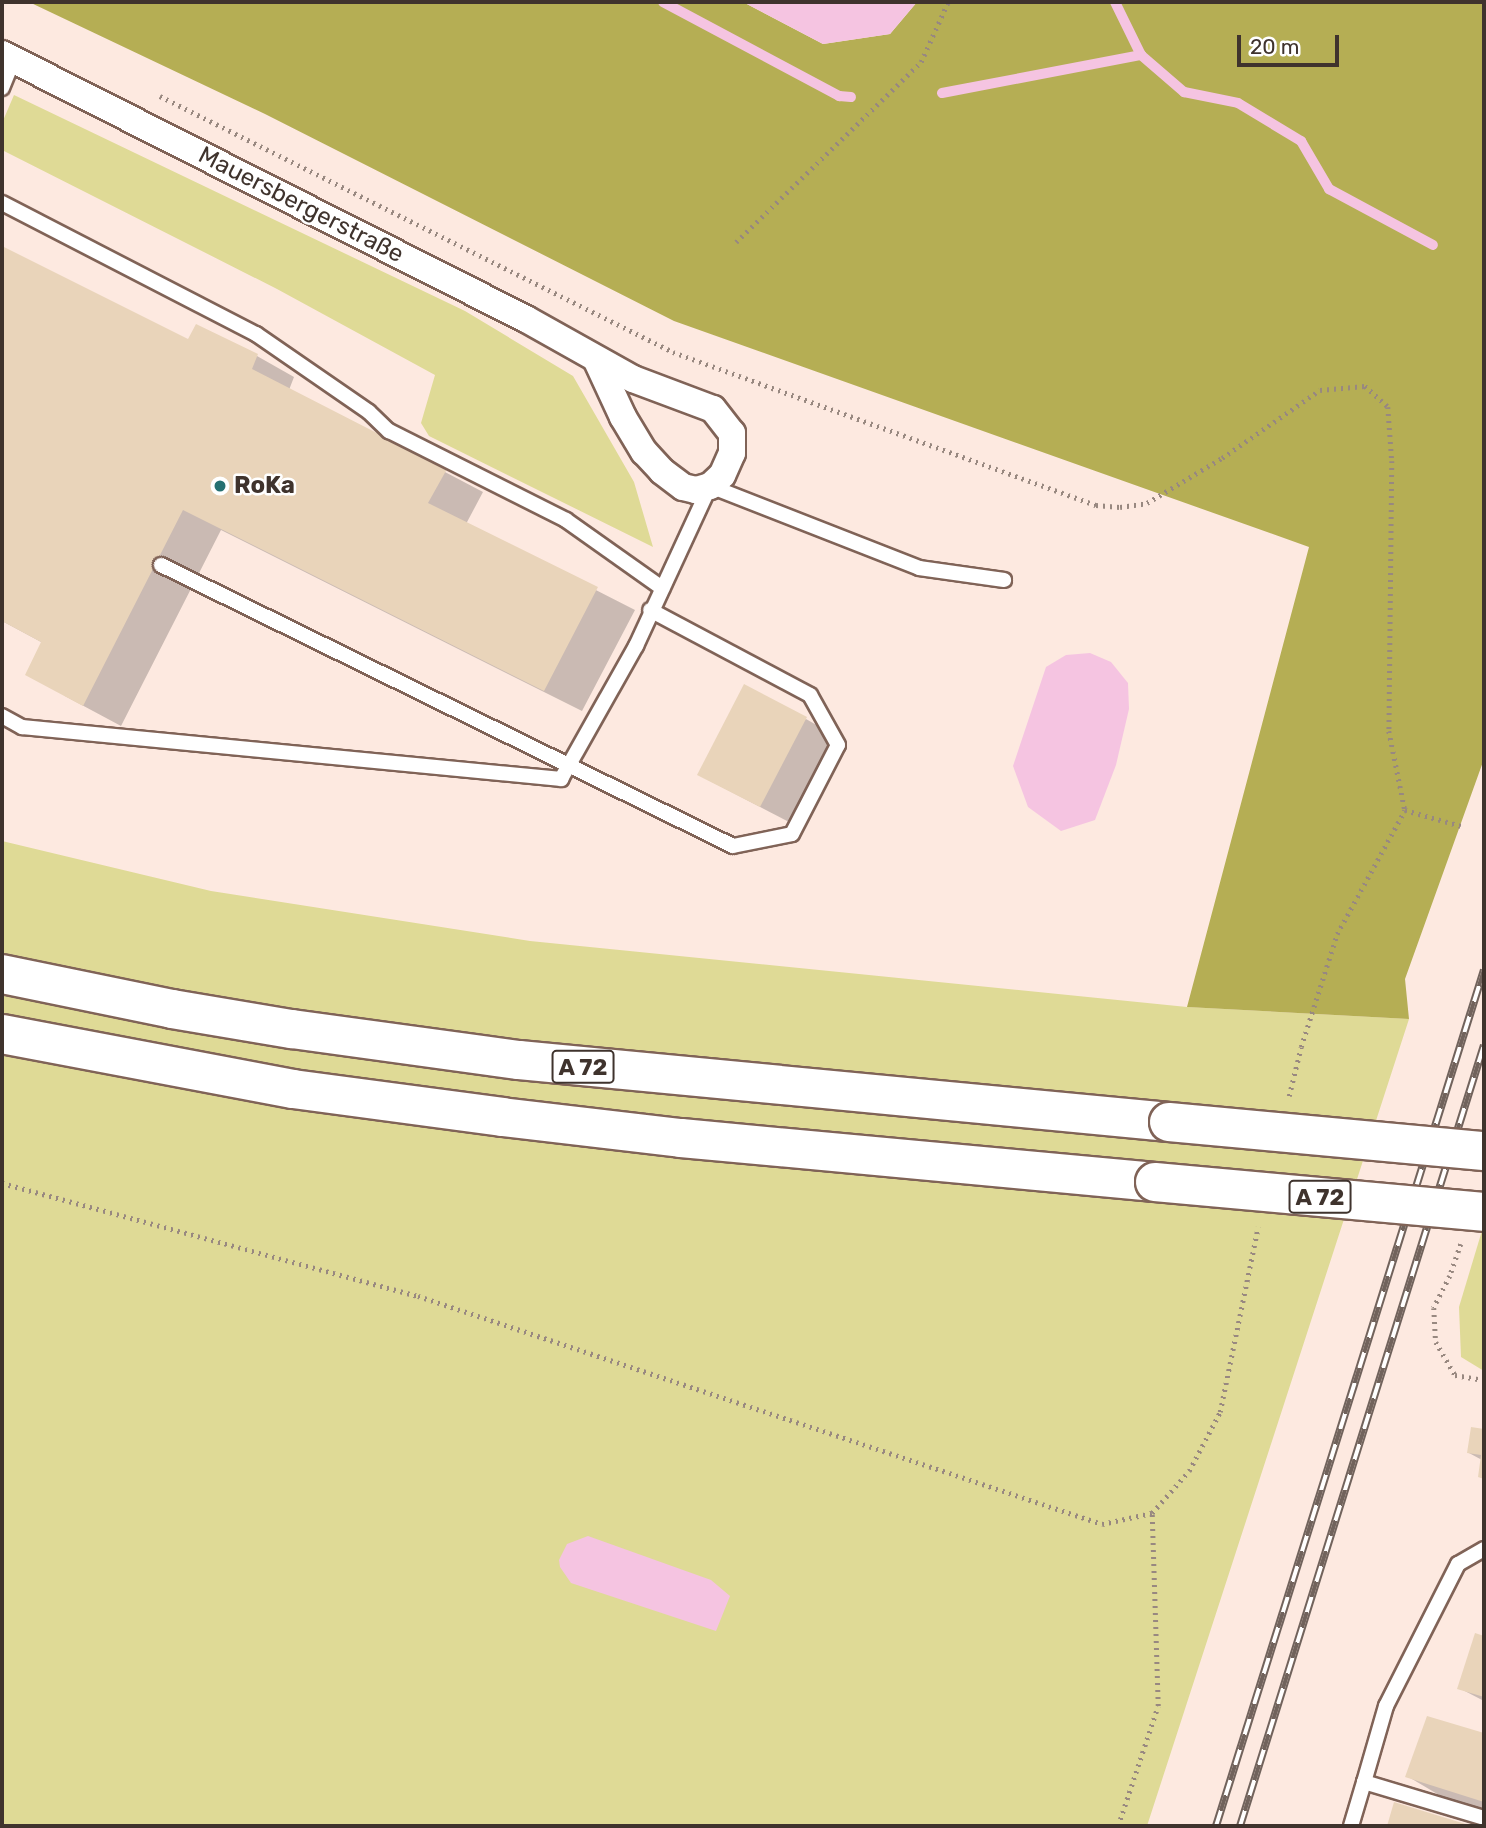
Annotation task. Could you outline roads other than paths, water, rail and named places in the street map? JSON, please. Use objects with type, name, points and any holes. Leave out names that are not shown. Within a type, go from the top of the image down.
[{"type":"highway","name":"A 72","points":[[2,974],[252,1022],[519,1060],[1484,1151]]},
{"type":"highway","name":"A 72","points":[[2,1034],[293,1089],[502,1117],[681,1138],[1484,1212]]},
{"type":"street","name":"Mauersbergerstraße","points":[[8,56],[526,319],[597,361],[633,379],[713,409],[732,433],[733,453],[722,475],[710,486]]},
{"type":"street","points":[[597,361],[623,417],[644,452],[683,487],[696,490],[710,486]]},
{"type":"lane","points":[[2,88],[8,56]]},
{"type":"lane","points":[[2,203],[257,334],[369,412],[389,431],[566,520],[662,588]]},
{"type":"lane","points":[[2,716],[22,727],[561,779],[636,646],[650,610],[679,559],[710,486],[919,568],[1004,580]]},
{"type":"lane","points":[[161,565],[733,846],[792,834],[838,745],[810,695],[650,610]]},
{"type":"lane","points":[[1351,1826],[1386,1706],[1458,1564],[1484,1549]]},
{"type":"lane","points":[[1364,1782],[1484,1818]]},
{"type":"waterway","points":[[663,2],[839,96],[851,97]]},
{"type":"waterway","points":[[1115,2],[1141,55],[1184,92],[1238,103],[1301,141],[1329,189],[1433,245]]},
{"type":"waterway","points":[[942,93],[1141,55]]},
{"type":"railway","points":[[1216,1826],[1484,970]]},
{"type":"railway","points":[[1240,1826],[1484,1045]]},
{"type":"place","name":"RoKa","points":[[220,486]]}]
